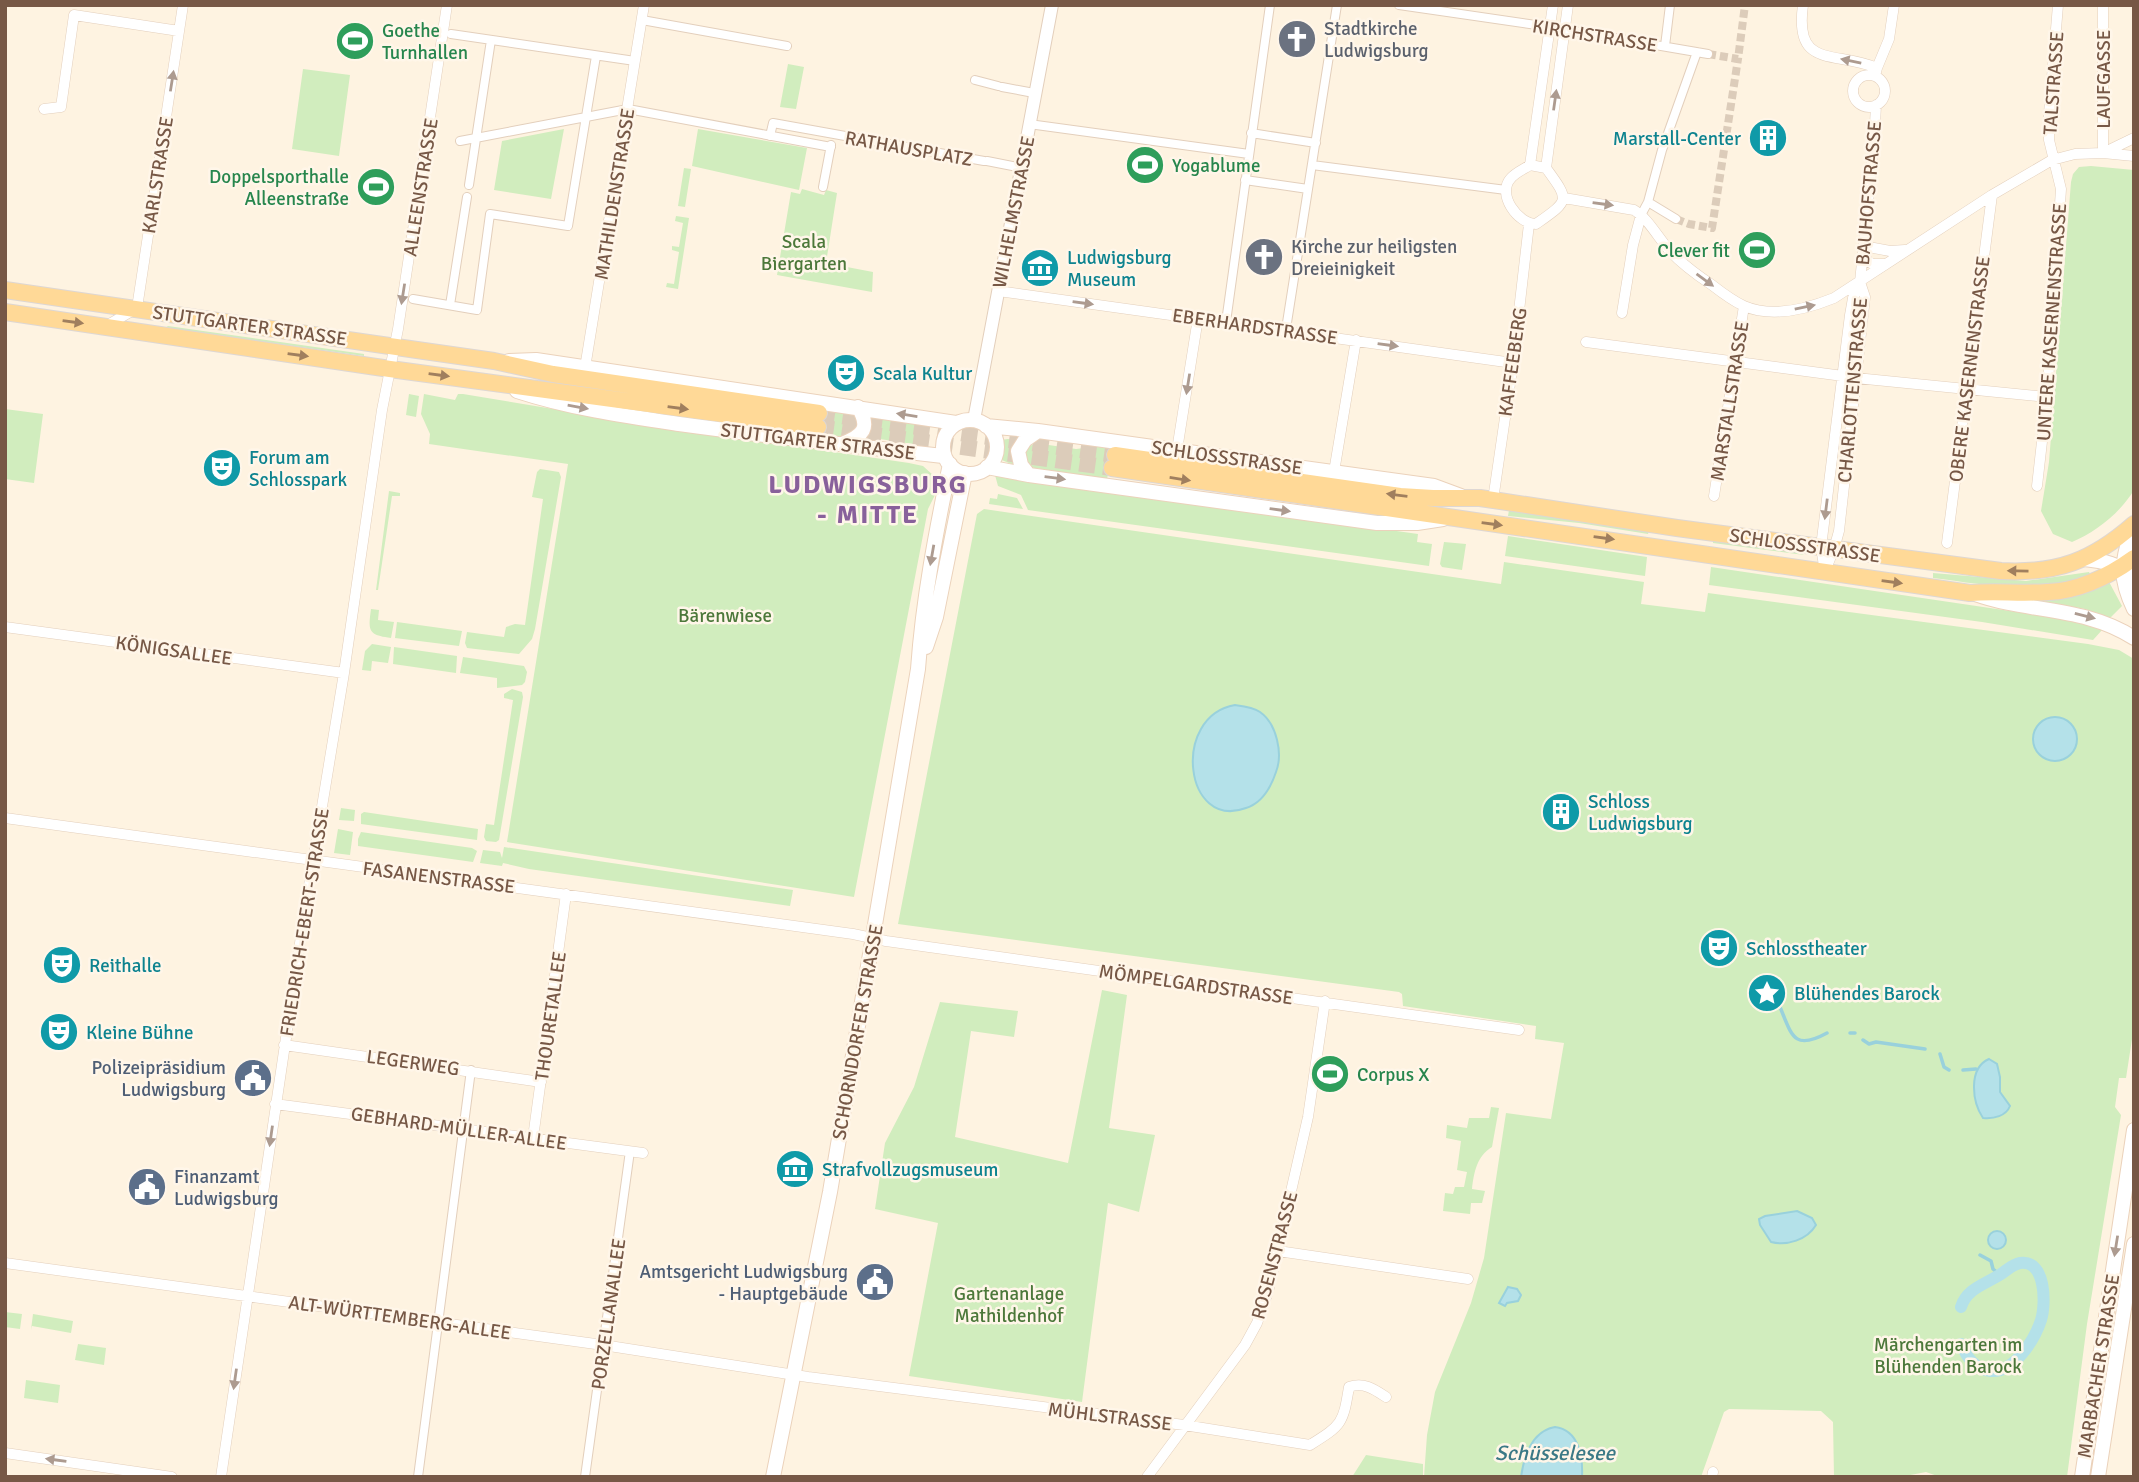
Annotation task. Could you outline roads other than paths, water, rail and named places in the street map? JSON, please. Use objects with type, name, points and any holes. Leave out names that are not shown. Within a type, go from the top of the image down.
[{"type":"main road","name":"STUTTGARTER STRASSE","points":[[5,290],[494,361],[553,374],[818,420],[390,369],[5,312]]},
{"type":"main road","name":"STUTTGARTER STRASSE","points":[[494,361],[536,360],[956,423]]},
{"type":"main road","name":"STUTTGARTER STRASSE","points":[[489,382],[548,401],[679,424],[946,460]]},
{"type":"main road","points":[[842,445],[859,436],[863,429],[863,415],[858,407]]},
{"type":"main road","points":[[956,423],[980,423],[995,436],[996,454],[987,467],[977,473],[965,473],[946,460],[945,436],[956,423]]},
{"type":"main road","name":"SCHLOSSSTRASSE","points":[[980,423],[1434,486],[1465,498]]},
{"type":"main road","points":[[1029,475],[1021,465],[1018,451],[1025,440],[1038,430]]},
{"type":"main road","name":"SCHORNDORFER STRASSE","points":[[773,1477],[830,1192],[918,669],[922,621],[946,460]]},
{"type":"main road","name":"SCHLOSSSTRASSE","points":[[2131,567],[2060,591],[1970,593],[1549,530],[1447,518],[1113,462],[1399,496],[1493,500],[1974,569],[2023,572],[2054,569],[2084,559],[2113,541],[2133,524]]},
{"type":"main road","name":"SCHLOSSSTRASSE","points":[[987,467],[1377,523],[1417,523],[1447,518]]},
{"type":"main road","name":"SCHORNDORFER STRASSE","points":[[918,669],[936,617],[965,473]]},
{"type":"main road","points":[[2133,524],[2131,567],[2124,590],[2134,610]]},
{"type":"main road","points":[[2084,559],[2131,567]]},
{"type":"main road","points":[[1970,593],[2005,603],[2089,617],[2112,625],[2134,638]]},
{"type":"main road","name":"MARBACHER STRASSE","points":[[2082,1477],[2134,1130]]},
{"type":"main road","name":"MARBACHER STRASSE","points":[[2098,1477],[2134,1244]]},
{"type":"street","name":"KARLSTRASSE","points":[[137,309],[183,5]]},
{"type":"street","name":"ALLEENSTRASSE","points":[[390,369],[447,5]]},
{"type":"street","name":"MATHILDENSTRASSE","points":[[585,368],[644,5]]},
{"type":"street","name":"WILHELMSTRASSE","points":[[980,423],[998,291],[1052,5]]},
{"type":"street","points":[[1226,322],[1269,5]]},
{"type":"street","points":[[1286,329],[1338,5]]},
{"type":"street","name":"KIRCHSTRASSE","points":[[1399,5],[1565,29],[1708,54]]},
{"type":"street","points":[[1530,165],[1553,5]]},
{"type":"street","points":[[1546,168],[1568,5]]},
{"type":"street","points":[[1665,46],[1670,5]]},
{"type":"street","points":[[1803,5],[1800,30],[1809,48],[1866,64],[1876,72]]},
{"type":"street","name":"BAUHOFSTRASSE","points":[[1876,72],[1889,39],[1894,5]]},
{"type":"street","name":"TALSTRASSE","points":[[2052,160],[2049,114],[2058,5]]},
{"type":"street","name":"LAUFGASSE","points":[[2103,5],[2104,153]]},
{"type":"street","points":[[44,109],[61,107],[74,15],[179,31]]},
{"type":"street","points":[[642,20],[787,46]]},
{"type":"street","points":[[451,34],[635,61]]},
{"type":"street","points":[[468,185],[491,40]]},
{"type":"street","points":[[1622,313],[1633,245],[1662,150],[1697,52]]},
{"type":"street","points":[[413,299],[477,310],[490,214],[568,226],[596,56]]},
{"type":"street","name":"BAUHOFSTRASSE","points":[[1860,282],[1876,105],[1885,93],[1883,83],[1876,72]]},
{"type":"street","name":"BAUHOFSTRASSE","points":[[1876,72],[1860,77],[1853,91],[1860,104],[1876,105]]},
{"type":"street","points":[[975,80],[1034,93]]},
{"type":"street","points":[[460,141],[628,109]]},
{"type":"street","name":"RATHAUSPLATZ","points":[[628,109],[831,147]]},
{"type":"street","name":"RATHAUSPLATZ","points":[[770,136],[772,123],[1022,168]]},
{"type":"street","points":[[1030,124],[1249,154]]},
{"type":"street","points":[[1251,133],[1316,143]]},
{"type":"street","name":"RATHAUSPLATZ","points":[[823,187],[834,135]]},
{"type":"street","points":[[2104,153],[2134,138]]},
{"type":"street","points":[[1564,198],[1625,207],[1642,215],[1674,255],[1699,277],[1744,306],[1772,311],[1814,306],[1834,298],[1992,195],[2052,160],[2075,154],[2134,156]]},
{"type":"street","name":"UNTERE KASERNENSTRASSE","points":[[2037,486],[2047,397],[2061,190],[2052,160]]},
{"type":"street","points":[[1312,165],[1506,190]]},
{"type":"street","points":[[1530,165],[1546,168],[1563,191],[1564,198],[1560,206],[1536,224],[1530,224],[1522,220],[1508,201],[1506,190],[1510,179],[1530,165]]},
{"type":"street","points":[[1245,180],[1308,189]]},
{"type":"street","name":"OBERE KASERNENSTRASSE","points":[[1947,543],[1992,195]]},
{"type":"street","points":[[450,305],[467,197]]},
{"type":"street","points":[[1648,202],[1676,219]]},
{"type":"street","name":"KAFFEEBERG","points":[[1493,500],[1530,224]]},
{"type":"street","points":[[1886,264],[1867,261],[1863,246],[1890,251],[1906,250]]},
{"type":"street","name":"CHARLOTTENSTRASSE","points":[[1825,572],[1843,376],[1853,298],[1860,282]]},
{"type":"street","name":"CHARLOTTENSTRASSE","points":[[1828,548],[1839,531],[1865,297],[1860,282]]},
{"type":"street","name":"EBERHARDSTRASSE","points":[[998,291],[1286,329],[1513,363]]},
{"type":"street","name":"MARSTALLSTRASSE","points":[[1714,496],[1744,306]]},
{"type":"street","points":[[105,326],[137,309]]},
{"type":"street","points":[[1177,450],[1198,318]]},
{"type":"street","points":[[1334,472],[1356,340]]},
{"type":"street","points":[[1586,342],[1843,376]]},
{"type":"street","name":"FRIEDRICH-EBERT-STRASSE","points":[[221,1477],[275,1104],[390,369]]},
{"type":"street","points":[[1856,378],[2047,397]]},
{"type":"street","name":"KÖNIGSALLEE","points":[[5,627],[344,673]]},
{"type":"street","name":"FASANENSTRASSE","points":[[5,818],[853,934],[872,939]]},
{"type":"street","name":"THOURETALLEE","points":[[533,1138],[566,894]]},
{"type":"street","name":"MÖMPELGARDSTRASSE","points":[[872,939],[1519,1030]]},
{"type":"street","name":"ROSENSTRASSE","points":[[1147,1477],[1245,1345],[1257,1323],[1268,1292],[1308,1117],[1325,1001]]},
{"type":"street","name":"LEGERWEG","points":[[284,1045],[541,1082]]},
{"type":"street","points":[[418,1477],[471,1070]]},
{"type":"street","name":"GEBHARD-MÜLLER-ALLEE","points":[[275,1104],[643,1153]]},
{"type":"street","name":"PORZELLANALLEE","points":[[586,1477],[630,1151]]},
{"type":"street","points":[[1278,1251],[1468,1279]]},
{"type":"street","name":"ALT-WÜRTTEMBERG-ALLEE","points":[[5,1264],[603,1345],[793,1375]]},
{"type":"street","name":"MÜHLSTRASSE","points":[[793,1375],[1310,1445],[1331,1432],[1344,1418],[1349,1387],[1352,1385],[1370,1386],[1386,1397]]},
{"type":"street","points":[[5,1453],[172,1477]]},
{"type":"water","points":[[1235,705],[1254,709],[1266,717],[1277,740],[1279,757],[1274,778],[1261,798],[1252,806],[1225,811],[1209,803],[1198,788],[1193,769],[1194,748],[1201,729],[1215,714]]},
{"type":"water","points":[[2055,717],[2071,723],[2077,739],[2071,755],[2055,761],[2039,755],[2033,739],[2039,723]]},
{"type":"water","points":[[1989,1059],[1997,1064],[2000,1092],[2010,1106],[1999,1116],[1983,1118],[1976,1103],[1974,1086],[1978,1070],[1982,1063]]},
{"type":"water","points":[[1797,1211],[1812,1218],[1816,1225],[1812,1230],[1796,1241],[1771,1242],[1759,1219]]},
{"type":"water","points":[[1997,1231],[2003,1234],[2006,1240],[2003,1246],[1997,1249],[1991,1246],[1988,1240],[1991,1234]]},
{"type":"water","points":[[1508,1287],[1517,1289],[1521,1295],[1518,1301],[1505,1306],[1499,1303]]},
{"type":"water","name":"Schüsselesee","points":[[1555,1427],[1569,1433],[1578,1446],[1582,1477],[1521,1477],[1530,1446],[1540,1434]]},
{"type":"waterway","points":[[1780,1007],[1791,1033],[1796,1038],[1807,1041],[1827,1033]]},
{"type":"waterway","points":[[1850,1033],[1855,1033]]},
{"type":"waterway","points":[[1863,1040],[1869,1044],[1876,1042],[1925,1049]]},
{"type":"waterway","points":[[1940,1054],[1944,1067],[1949,1070]]},
{"type":"waterway","points":[[1963,1070],[1976,1069]]},
{"type":"waterway","points":[[1980,1255],[1991,1261],[1993,1269],[2000,1275]]},
{"type":"waterway","points":[[1961,1307],[1972,1291],[2015,1265],[2029,1264],[2039,1275],[2043,1294],[2041,1320],[2029,1345],[2015,1361],[2000,1370],[1985,1370],[1972,1362],[1961,1344]]},
{"type":"tunnel","points":[[1708,54],[1738,59],[1745,5]]},
{"type":"tunnel","points":[[1676,219],[1712,228],[1738,59]]},
{"type":"tunnel","points":[[819,413],[1115,455]]},
{"type":"tunnel","points":[[818,427],[1112,468]]},
{"type":"place","name":"Stadtkirche Ludwigsburg","points":[[1297,39]]},
{"type":"place","name":"Goethe Turnhallen","points":[[355,41]]},
{"type":"place","name":"Marstall-Center","points":[[1768,138]]},
{"type":"place","name":"Yogablume","points":[[1145,165]]},
{"type":"place","name":"Doppelsporthalle Alleenstraße","points":[[376,187]]},
{"type":"place","name":"Clever fit","points":[[1757,250]]},
{"type":"place","name":"Kirche zur heiligsten Dreieinigkeit","points":[[1264,257]]},
{"type":"place","name":"Ludwigsburg Museum","points":[[1040,268]]},
{"type":"place","name":"Scala Kultur","points":[[846,373]]},
{"type":"place","name":"Forum am Schlosspark","points":[[222,468]]},
{"type":"place","name":"Schloss Ludwigsburg","points":[[1561,812]]},
{"type":"place","name":"Schlosstheater","points":[[1719,948]]},
{"type":"place","name":"Reithalle","points":[[62,965]]},
{"type":"place","name":"Blühendes Barock","points":[[1767,993]]},
{"type":"place","name":"Kleine Bühne","points":[[59,1032]]},
{"type":"place","name":"Corpus X","points":[[1330,1074]]},
{"type":"place","name":"Polizeipräsidium Ludwigsburg","points":[[253,1078]]},
{"type":"place","name":"Strafvollzugsmuseum","points":[[795,1169]]},
{"type":"place","name":"Finanzamt Ludwigsburg","points":[[147,1187]]},
{"type":"place","name":"Amtsgericht Ludwigsburg - Hauptgebäude","points":[[875,1282]]},
{"type":"district","name":"LUDWIGSBURG - MITTE","points":[[868,499]]},
{"type":"park label","name":"Scala Biergarten","points":[[804,252]]},
{"type":"park label","name":"Bärenwiese","points":[[725,615]]},
{"type":"park label","name":"Gartenanlage Mathildenhof","points":[[1009,1304]]},
{"type":"park label","name":"Märchengarten im Blühenden Barock","points":[[1948,1355]]}]
